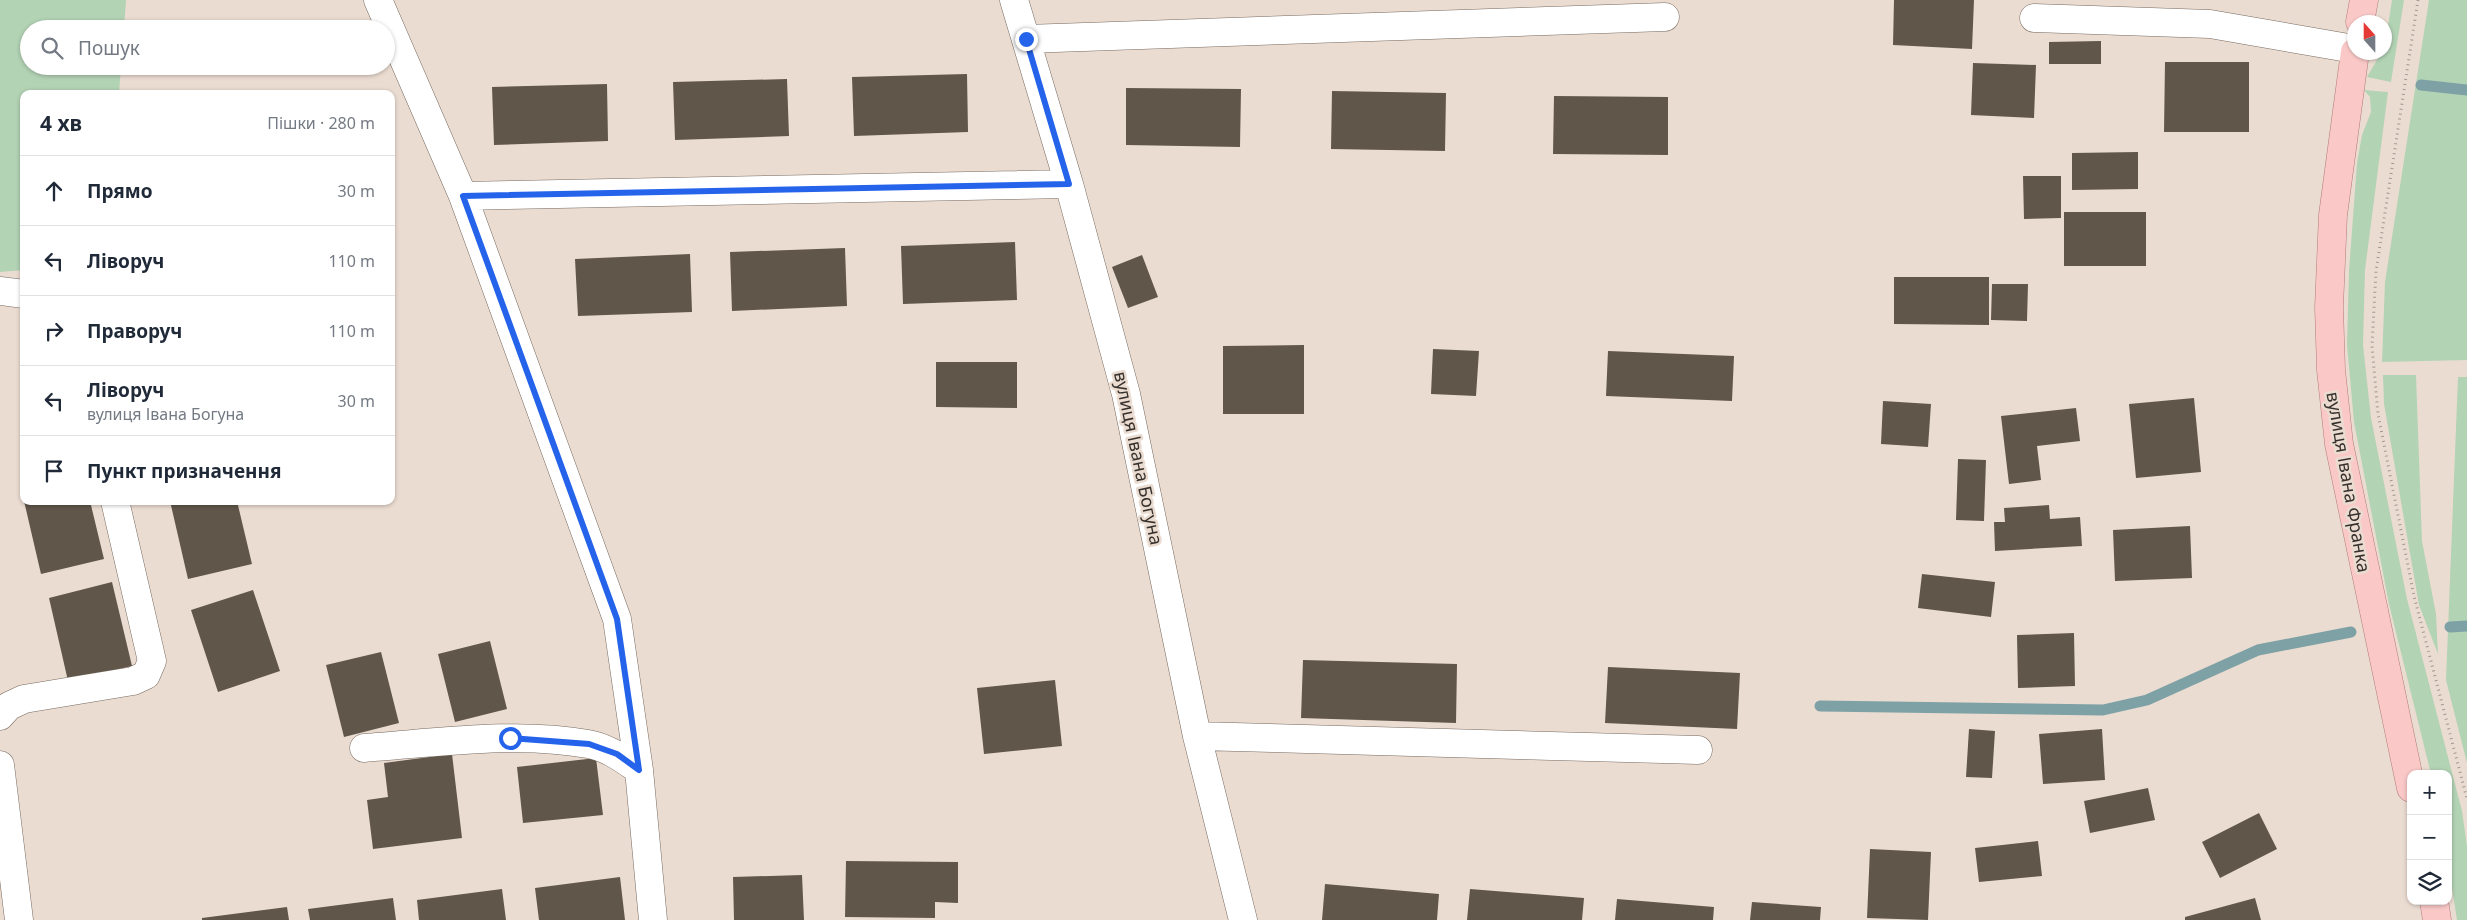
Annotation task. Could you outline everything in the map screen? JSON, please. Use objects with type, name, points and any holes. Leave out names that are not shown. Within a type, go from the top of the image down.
[{"type":"main road","points":[[2361,15],[2364,0]]},
{"type":"main road","name":"вулиця Івана Франка","points":[[2354,60],[2333,215],[2329,307],[2331,370],[2339,444],[2407,770]]},
{"type":"main road","points":[[2435,905],[2437,920]]},
{"type":"street","points":[[378,0],[387,20]]},
{"type":"street","name":"вулиця Івана Богуна","points":[[1014,0],[1069,184],[1126,394],[1197,736],[1244,920]]},
{"type":"street","points":[[1026,39],[1664,17]]},
{"type":"street","points":[[2034,18],[2210,24],[2347,50]]},
{"type":"street","points":[[395,39],[463,196],[617,619],[639,770],[653,920]]},
{"type":"street","points":[[463,196],[1069,184]]},
{"type":"street","points":[[0,291],[20,294]]},
{"type":"street","points":[[0,716],[10,706],[24,699],[133,682],[146,675],[152,661],[116,505]]},
{"type":"street","points":[[1197,736],[1698,750]]},
{"type":"street","points":[[364,748],[510,738],[589,744],[617,754],[639,770]]},
{"type":"street","points":[[0,765],[20,920]]},
{"type":"path","points":[[2418,0],[2376,271],[2372,346],[2378,414],[2414,596],[2467,799]]},
{"type":"green space","points":[[0,0],[126,0],[125,20],[20,20],[20,75],[120,75],[119,90],[20,90],[20,270],[0,272]]},
{"type":"green space","points":[[2392,0],[2404,0],[2391,82],[2367,77],[2377,60],[2392,60],[2392,15],[2390,15]]},
{"type":"green space","points":[[2429,0],[2467,0],[2467,360],[2382,362],[2385,282]]},
{"type":"green space","points":[[2364,90],[2388,92],[2365,270],[2363,345],[2371,418],[2407,599],[2451,770],[2430,770],[2389,604],[2354,422],[2347,345],[2349,271],[2357,163],[2362,135],[2371,112],[2370,97]]},
{"type":"green space","points":[[2383,375],[2416,375],[2422,541],[2436,614],[2438,654],[2419,605],[2384,404]]},
{"type":"green space","points":[[2458,377],[2467,377],[2467,763],[2446,680]]},
{"type":"green space","points":[[2452,772],[2462,811],[2467,846],[2467,920],[2457,920],[2452,888]]},
{"type":"building","points":[[1894,0],[1974,0],[1972,49],[1893,45]]},
{"type":"building","points":[[2101,41],[2101,64],[2049,64],[2049,42]]},
{"type":"building","points":[[2165,62],[2249,62],[2249,132],[2164,132]]},
{"type":"building","points":[[1973,63],[2036,65],[2034,118],[1971,115]]},
{"type":"building","points":[[967,74],[968,132],[854,136],[852,77]]},
{"type":"building","points":[[787,79],[789,136],[675,140],[673,82]]},
{"type":"building","points":[[607,84],[608,141],[494,145],[492,87]]},
{"type":"building","points":[[1126,88],[1241,89],[1240,147],[1126,145]]},
{"type":"building","points":[[1332,91],[1446,93],[1445,151],[1331,149]]},
{"type":"building","points":[[1554,96],[1668,97],[1668,155],[1553,154]]},
{"type":"building","points":[[2138,152],[2138,189],[2072,190],[2072,153]]},
{"type":"building","points":[[2023,176],[2061,176],[2061,218],[2024,219]]},
{"type":"building","points":[[2064,212],[2146,212],[2146,266],[2064,266]]},
{"type":"building","points":[[1015,242],[1017,300],[903,304],[901,246]]},
{"type":"building","points":[[845,248],[847,306],[732,311],[730,252]]},
{"type":"building","points":[[690,254],[692,312],[578,316],[575,259]]},
{"type":"building","points":[[1142,255],[1158,297],[1128,308],[1112,267]]},
{"type":"building","points":[[1894,277],[1989,277],[1989,325],[1894,324]]},
{"type":"building","points":[[1992,284],[2028,284],[2027,321],[1991,320]]},
{"type":"building","points":[[1304,345],[1304,414],[1223,414],[1223,346]]},
{"type":"building","points":[[1433,349],[1479,351],[1476,396],[1431,394]]},
{"type":"building","points":[[1608,351],[1734,356],[1732,401],[1606,396]]},
{"type":"building","points":[[936,362],[1017,362],[1017,408],[936,407]]},
{"type":"building","points":[[2194,398],[2201,472],[2136,478],[2129,404]]},
{"type":"building","points":[[1883,401],[1931,404],[1928,447],[1881,444]]},
{"type":"building","points":[[2076,408],[2080,441],[2037,446],[2041,480],[2009,484],[2001,416]]},
{"type":"building","points":[[1958,459],[1986,460],[1984,521],[1956,520]]},
{"type":"building","points":[[25,505],[91,505],[104,559],[41,574]]},
{"type":"building","points":[[171,505],[238,505],[252,564],[188,579]]},
{"type":"building","points":[[2049,505],[2050,519],[2080,517],[2082,546],[1995,551],[1994,522],[2005,522],[2004,508]]},
{"type":"building","points":[[2190,526],[2192,578],[2115,581],[2113,530]]},
{"type":"building","points":[[1922,574],[1995,582],[1991,617],[1918,608]]},
{"type":"building","points":[[112,582],[132,666],[68,681],[49,598]]},
{"type":"building","points":[[253,590],[280,671],[218,692],[191,610]]},
{"type":"building","points":[[2074,633],[2075,686],[2018,688],[2017,635]]},
{"type":"building","points":[[490,641],[507,709],[455,722],[438,654]]},
{"type":"building","points":[[381,652],[399,723],[344,737],[326,665]]},
{"type":"building","points":[[1303,660],[1457,664],[1456,723],[1301,718]]},
{"type":"building","points":[[1608,667],[1740,673],[1737,729],[1605,723]]},
{"type":"building","points":[[1055,680],[1062,746],[984,754],[977,688]]},
{"type":"building","points":[[1969,729],[1995,731],[1992,778],[1966,777]]},
{"type":"building","points":[[2102,729],[2105,780],[2043,784],[2039,734]]},
{"type":"building","points":[[452,754],[462,838],[373,849],[367,800],[388,797],[384,763]]},
{"type":"building","points":[[596,758],[603,815],[523,823],[517,767]]},
{"type":"building","points":[[2148,788],[2155,820],[2090,833],[2084,801]]},
{"type":"building","points":[[2259,813],[2277,849],[2220,878],[2202,842]]},
{"type":"building","points":[[2038,841],[2042,876],[1979,882],[1975,848]]},
{"type":"building","points":[[1870,849],[1931,852],[1928,920],[1867,918]]},
{"type":"building","points":[[846,861],[958,862],[958,903],[935,902],[935,918],[845,917]]},
{"type":"building","points":[[802,875],[804,920],[734,920],[733,877]]},
{"type":"building","points":[[620,877],[625,920],[539,920],[535,888]]},
{"type":"building","points":[[1325,884],[1439,894],[1437,920],[1322,920]]},
{"type":"building","points":[[502,889],[506,920],[419,920],[417,900]]},
{"type":"building","points":[[1470,889],[1584,898],[1582,920],[1467,920]]},
{"type":"building","points":[[393,898],[396,920],[310,920],[308,909]]},
{"type":"building","points":[[2255,898],[2261,920],[2185,920],[2185,917]]},
{"type":"building","points":[[1617,899],[1714,907],[1713,920],[1615,920]]},
{"type":"building","points":[[1752,902],[1821,907],[1820,920],[1750,920]]},
{"type":"building","points":[[287,907],[289,920],[202,920],[202,918]]},
{"type":"waterway","points":[[2421,85],[2467,90]]},
{"type":"waterway","points":[[2450,627],[2467,626]]},
{"type":"waterway","points":[[1820,706],[2103,710],[2147,700],[2258,650],[2351,632]]},
{"type":"route","points":[[510,738],[589,744],[617,754],[639,770],[617,619],[463,196],[1069,184],[1026,39]]}]
